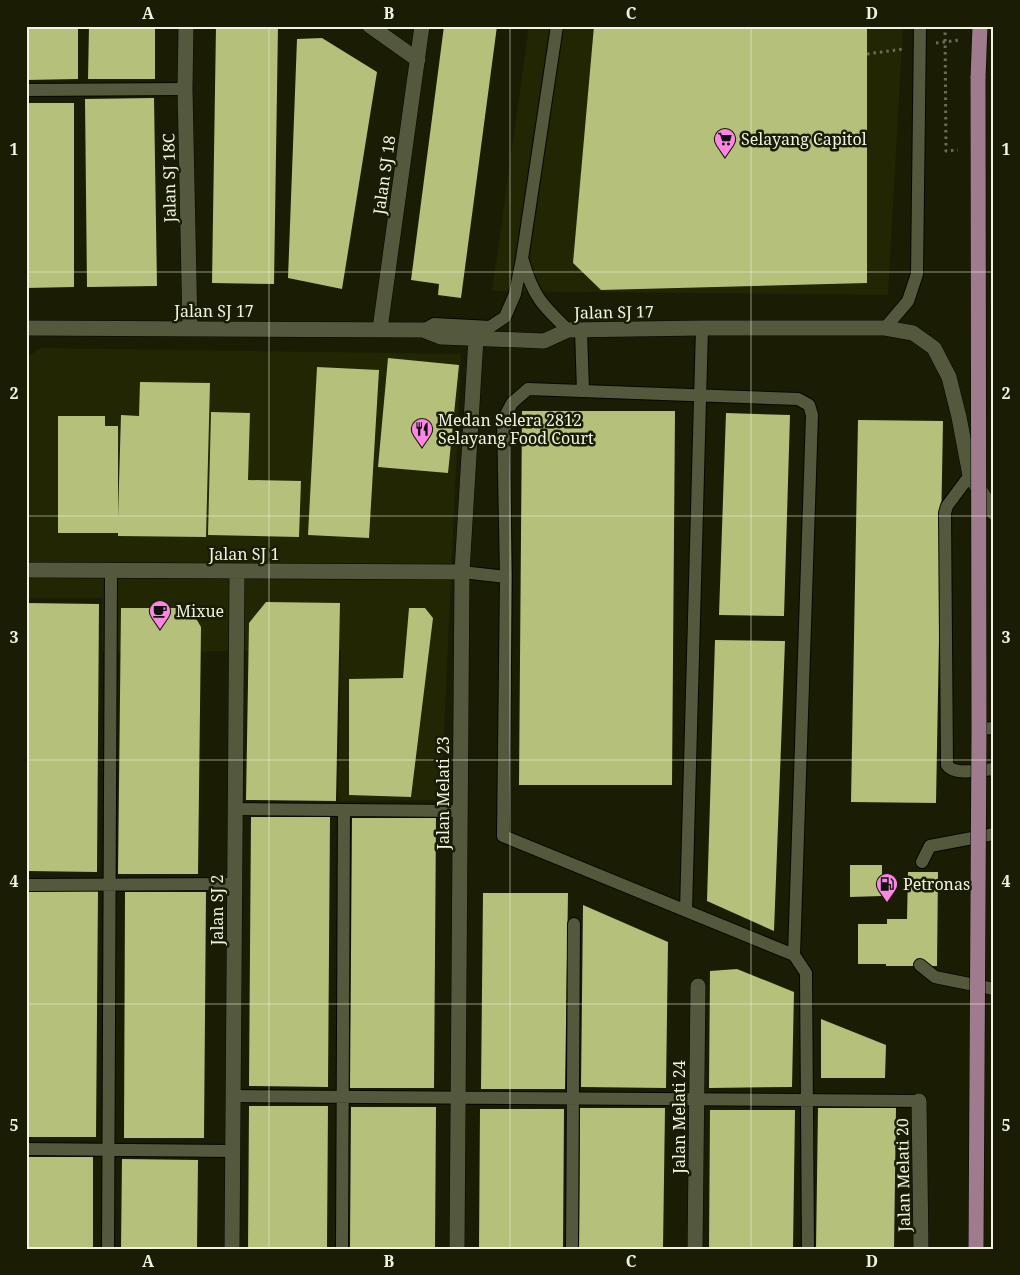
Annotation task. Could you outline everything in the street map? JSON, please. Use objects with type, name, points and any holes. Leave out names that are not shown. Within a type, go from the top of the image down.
[{"type":"main road","points":[[976,1249],[986,728],[978,78],[980,26]]},
{"type":"street","name":"Jalan SJ 18C","points":[[186,26],[185,89],[190,329]]},
{"type":"street","points":[[370,26],[418,60]]},
{"type":"street","name":"Jalan SJ 18","points":[[380,330],[422,26]]},
{"type":"street","name":"Jalan SJ 17","points":[[26,328],[423,330],[441,337],[544,341],[574,330],[885,328],[913,333],[934,348],[949,377],[970,475],[994,513]]},
{"type":"street","name":"Jalan Melati 23","points":[[457,1249],[462,572],[476,338]]},
{"type":"street","name":"Jalan SJ 1","points":[[26,570],[462,572]]},
{"type":"street","name":"Jalan SJ 2","points":[[232,1249],[237,571]]},
{"type":"street","name":"Jalan Melati 24","points":[[695,1249],[698,986]]},
{"type":"street","name":"Jalan Melati 20","points":[[919,1100],[921,1249]]},
{"type":"lane","points":[[423,330],[434,324],[490,327],[505,317],[515,294],[522,259],[557,26]]},
{"type":"lane","points":[[885,328],[908,301],[917,274],[920,26]]},
{"type":"lane","points":[[26,90],[185,89]]},
{"type":"lane","points":[[522,259],[529,283],[543,306],[574,330],[583,391]]},
{"type":"lane","points":[[686,910],[702,328]]},
{"type":"lane","points":[[794,955],[812,415],[809,405],[798,399],[528,389],[512,403],[503,420],[506,577],[503,836],[794,955],[806,973],[808,1249]]},
{"type":"lane","points":[[970,475],[947,506],[945,513],[946,765],[949,770],[956,772],[994,769]]},
{"type":"lane","points":[[108,1249],[111,570]]},
{"type":"lane","points":[[462,572],[506,577]]},
{"type":"lane","points":[[235,809],[461,811]]},
{"type":"lane","points":[[342,1249],[344,810]]},
{"type":"lane","points":[[922,862],[930,846],[994,834]]},
{"type":"lane","points":[[26,885],[234,884]]},
{"type":"lane","points":[[572,1249],[574,924]]},
{"type":"lane","points":[[920,965],[935,977],[994,989]]},
{"type":"lane","points":[[233,1096],[919,1100]]},
{"type":"lane","points":[[26,1149],[232,1152]]},
{"type":"path","points":[[945,26],[946,151],[962,150]]},
{"type":"shaded area","name":"Selayang Capitol","points":[[529,26],[903,26],[888,295],[492,291]]},
{"type":"shaded area","points":[[40,348],[461,354],[441,800],[338,801],[341,651],[102,652],[102,598],[26,598],[26,358]]},
{"type":"building","points":[[26,26],[78,26],[78,79],[26,80]]},
{"type":"building","points":[[89,26],[155,26],[155,79],[88,79]]},
{"type":"building","points":[[216,26],[278,26],[274,284],[212,283]]},
{"type":"building","points":[[444,26],[497,26],[461,298],[438,295],[439,284],[411,280]]},
{"type":"building","name":"Selayang Capitol","points":[[594,26],[867,26],[867,283],[601,290],[573,263]]},
{"type":"building","points":[[322,38],[377,72],[342,289],[288,278],[297,39]]},
{"type":"building","points":[[154,98],[157,286],[87,287],[85,99]]},
{"type":"building","points":[[26,103],[74,103],[74,287],[26,288]]},
{"type":"building","points":[[388,358],[459,365],[448,473],[378,467]]},
{"type":"building","points":[[317,367],[379,370],[369,538],[308,535]]},
{"type":"building","points":[[140,382],[210,383],[206,537],[118,536],[118,533],[58,533],[58,416],[105,416],[105,426],[118,426],[118,518],[121,415],[139,416]]},
{"type":"building","points":[[522,411],[675,411],[672,785],[519,785]]},
{"type":"building","points":[[211,412],[250,413],[248,480],[301,481],[299,537],[208,535]]},
{"type":"building","points":[[726,413],[790,415],[784,616],[719,615]]},
{"type":"building","points":[[858,420],[943,421],[936,803],[851,802]]},
{"type":"building","points":[[266,602],[340,603],[336,801],[246,800],[249,623]]},
{"type":"building","points":[[26,603],[99,604],[97,872],[26,871]]},
{"type":"building","points":[[121,608],[190,608],[201,627],[198,874],[118,874]]},
{"type":"building","points":[[409,608],[425,608],[433,618],[411,797],[349,795],[349,679],[403,678]]},
{"type":"building","points":[[715,640],[785,641],[774,931],[707,901]]},
{"type":"building","points":[[251,817],[330,817],[328,1087],[249,1086]]},
{"type":"building","points":[[352,818],[436,818],[434,1088],[350,1088]]},
{"type":"building","points":[[850,865],[882,865],[882,896],[850,897]]},
{"type":"building","points":[[908,872],[938,872],[937,966],[858,964],[858,924],[887,924],[887,919],[907,919]]},
{"type":"building","points":[[26,891],[98,891],[96,1137],[26,1137]]},
{"type":"building","points":[[125,892],[206,892],[204,1138],[124,1138]]},
{"type":"building","points":[[483,893],[568,893],[565,1089],[481,1089]]},
{"type":"building","points":[[583,905],[668,942],[666,1088],[581,1087]]},
{"type":"building","points":[[737,969],[794,992],[792,1087],[709,1088],[710,971]]},
{"type":"building","points":[[821,1019],[886,1045],[885,1078],[821,1078]]},
{"type":"building","points":[[249,1106],[328,1106],[327,1249],[248,1249]]},
{"type":"building","points":[[351,1107],[436,1107],[435,1249],[350,1249]]},
{"type":"building","points":[[580,1108],[665,1108],[663,1249],[579,1249]]},
{"type":"building","points":[[818,1108],[896,1108],[894,1249],[816,1249]]},
{"type":"building","points":[[480,1109],[564,1109],[563,1249],[479,1249]]},
{"type":"building","points":[[710,1110],[795,1110],[793,1249],[709,1249]]},
{"type":"building","points":[[26,1157],[93,1157],[93,1249],[26,1249]]},
{"type":"building","points":[[122,1159],[198,1160],[197,1249],[121,1249]]},
{"type":"place","name":"Selayang Capitol","points":[[725,158]]},
{"type":"place","name":"Medan Selera 2812 Selayang Food Court","points":[[422,448]]},
{"type":"place","name":"Mixue","points":[[160,630]]},
{"type":"place","name":"Petronas","points":[[887,903]]}]
